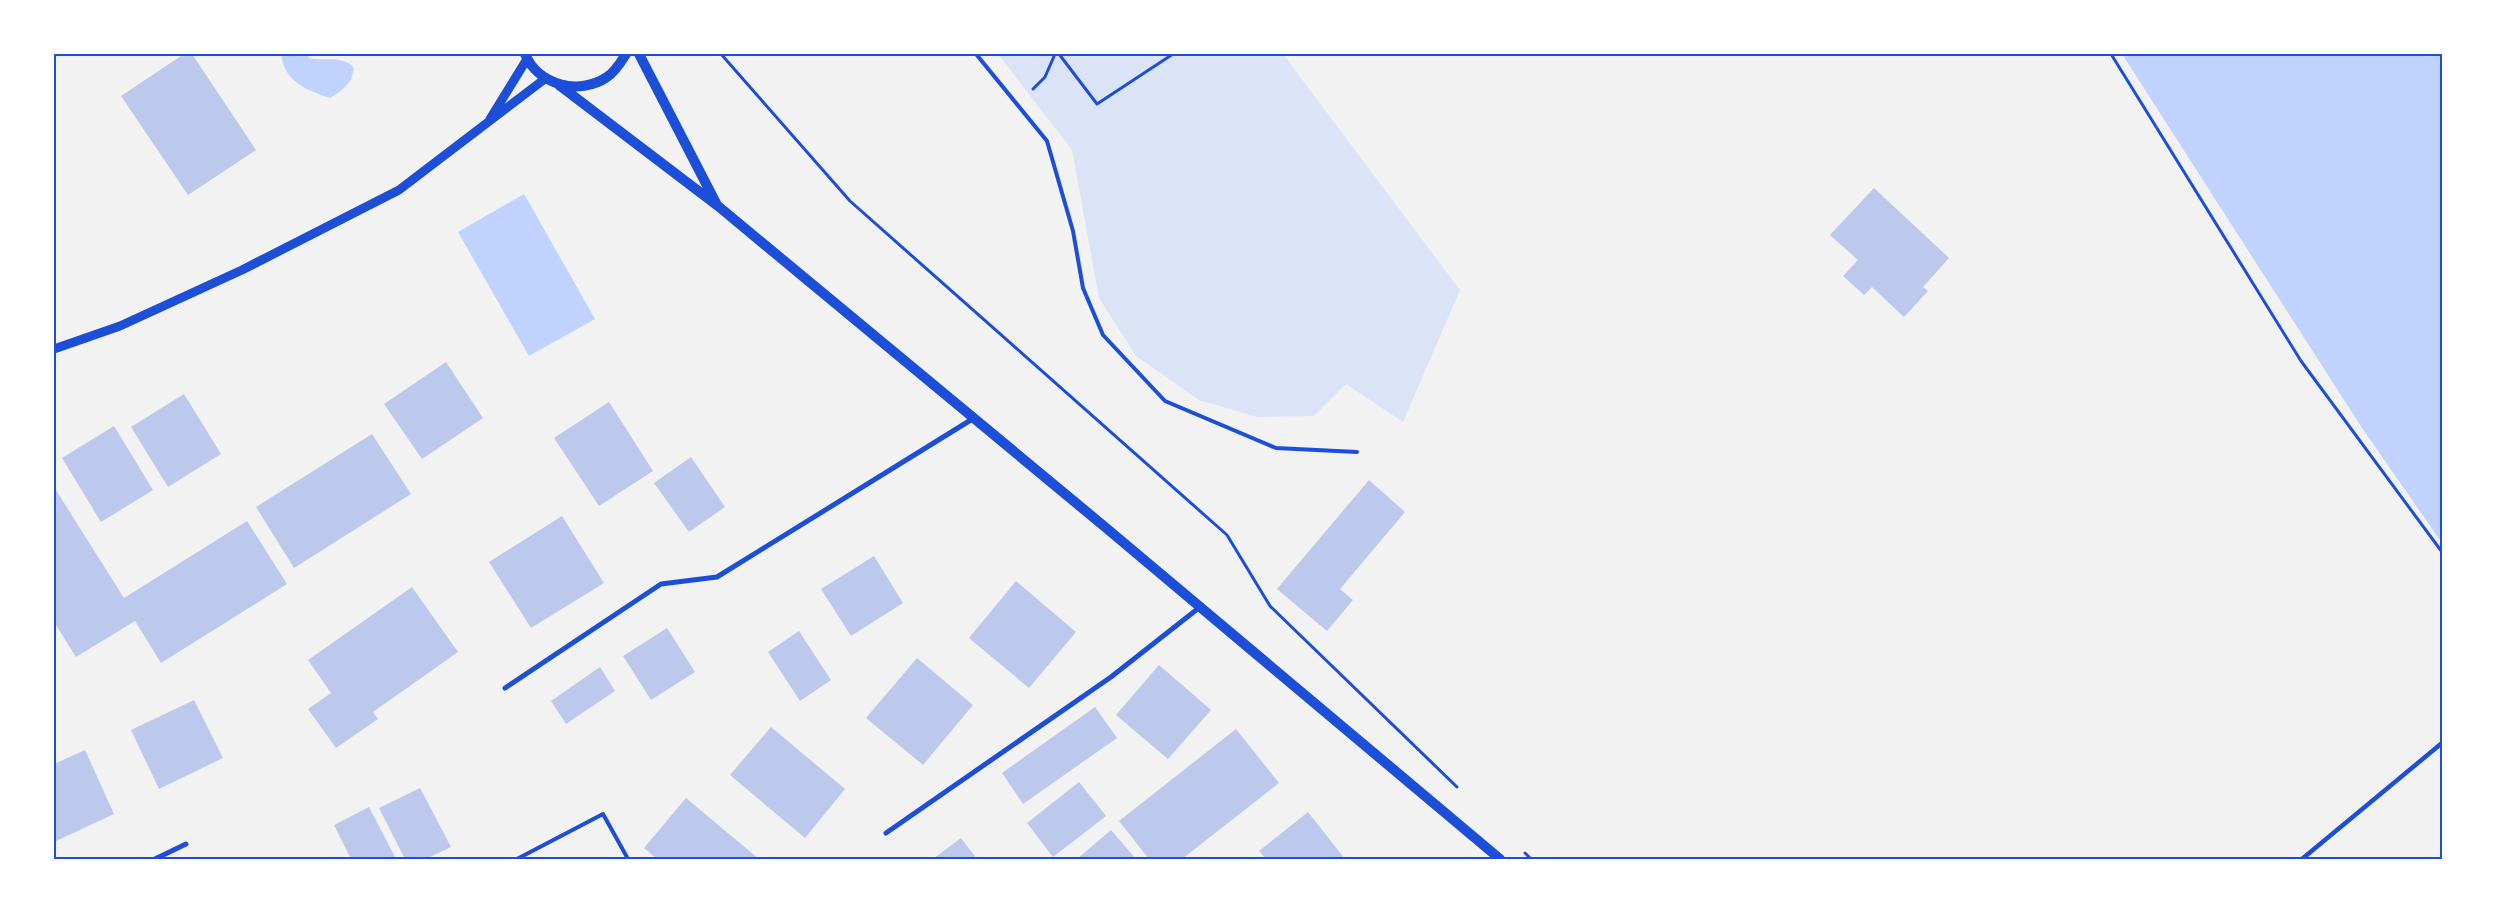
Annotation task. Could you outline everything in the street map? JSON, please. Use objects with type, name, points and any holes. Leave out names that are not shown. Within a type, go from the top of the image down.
[{"type":"main road","points":[[559,85],[578,87],[591,85],[607,78],[616,70],[626,54]]},
{"type":"main road","points":[[639,54],[718,206]]},
{"type":"main road","points":[[526,56],[546,78],[559,85],[718,206],[1500,859]]},
{"type":"street","points":[[486,125],[526,56]]},
{"type":"street","points":[[54,349],[138,318],[242,270],[399,190],[546,78]]},
{"type":"street","points":[[505,688],[661,584],[717,577],[974,418]]},
{"type":"street","points":[[886,833],[1111,677],[1200,607]]},
{"type":"street","points":[[2302,859],[2442,743]]},
{"type":"street","points":[[155,859],[186,844]]},
{"type":"lane","points":[[976,54],[1047,141],[1073,232],[1082,288],[1103,335],[1165,401],[1276,448],[1358,452]]},
{"type":"lane","points":[[517,859],[603,814],[628,859]]},
{"type":"path","points":[[721,54],[850,201],[1227,535],[1270,606],[1461,791]]},
{"type":"path","points":[[1016,105],[1044,77],[1057,54],[1097,104],[1173,54]]},
{"type":"path","points":[[2112,54],[2302,360],[2442,552]]},
{"type":"path","points":[[1524,852],[1531,859]]},
{"type":"shaded area","points":[[998,54],[1283,54],[1460,290],[1403,422],[1346,384],[1314,416],[1257,417],[1199,400],[1136,356],[1099,298],[1072,150]]},
{"type":"water","points":[[281,54],[307,54],[309,58],[344,61],[354,68],[353,74],[346,86],[330,98],[305,88],[291,78],[283,63]]},
{"type":"water","points":[[2122,54],[2442,54],[2442,543],[2362,428]]},
{"type":"water","points":[[524,194],[595,319],[529,356],[458,232]]},
{"type":"building","points":[[184,54],[192,54],[256,150],[188,195],[121,96]]},
{"type":"building","points":[[1874,188],[1949,258],[1923,287],[1928,291],[1904,317],[1872,287],[1864,295],[1843,276],[1858,260],[1830,235]]},
{"type":"building","points":[[446,362],[483,418],[422,459],[384,404]]},
{"type":"building","points":[[184,394],[221,454],[168,487],[131,427]]},
{"type":"building","points":[[609,402],[653,471],[599,506],[554,438]]},
{"type":"building","points":[[114,426],[153,490],[101,522],[62,458]]},
{"type":"building","points":[[372,434],[411,494],[294,568],[256,507]]},
{"type":"building","points":[[691,457],[725,507],[689,532],[654,483]]},
{"type":"building","points":[[1369,480],[1405,512],[1340,589],[1353,600],[1327,631],[1277,589]]},
{"type":"building","points":[[54,487],[124,598],[247,521],[287,584],[161,663],[135,621],[76,657],[54,622]]},
{"type":"building","points":[[562,516],[604,583],[531,628],[489,562]]},
{"type":"building","points":[[874,556],[903,603],[851,636],[821,589]]},
{"type":"building","points":[[1016,581],[1076,632],[1029,688],[969,638]]},
{"type":"building","points":[[412,587],[458,652],[373,712],[378,719],[336,748],[308,709],[331,693],[308,660]]},
{"type":"building","points":[[667,628],[695,672],[651,700],[623,656]]},
{"type":"building","points":[[799,631],[831,680],[800,701],[768,652]]},
{"type":"building","points":[[917,658],[973,705],[923,765],[866,718]]},
{"type":"building","points":[[1159,665],[1211,710],[1168,759],[1116,715]]},
{"type":"building","points":[[600,667],[615,691],[566,724],[551,701]]},
{"type":"building","points":[[194,700],[223,758],[159,789],[131,730]]},
{"type":"building","points":[[1095,707],[1117,738],[1023,804],[1002,773]]},
{"type":"building","points":[[771,727],[845,789],[805,838],[730,775]]},
{"type":"building","points":[[1236,729],[1279,783],[1182,859],[1149,859],[1119,821]]},
{"type":"building","points":[[85,750],[114,814],[54,842],[54,764]]},
{"type":"building","points":[[1079,782],[1106,816],[1053,857],[1027,823]]},
{"type":"building","points":[[420,788],[451,847],[426,859],[405,859],[379,808]]},
{"type":"building","points":[[686,798],[759,859],[657,859],[644,848]]},
{"type":"building","points":[[369,807],[396,859],[351,859],[334,825]]},
{"type":"building","points":[[1308,812],[1345,859],[1266,859],[1259,851]]},
{"type":"building","points":[[1111,830],[1136,859],[1077,859]]},
{"type":"building","points":[[961,838],[977,859],[933,859]]}]
